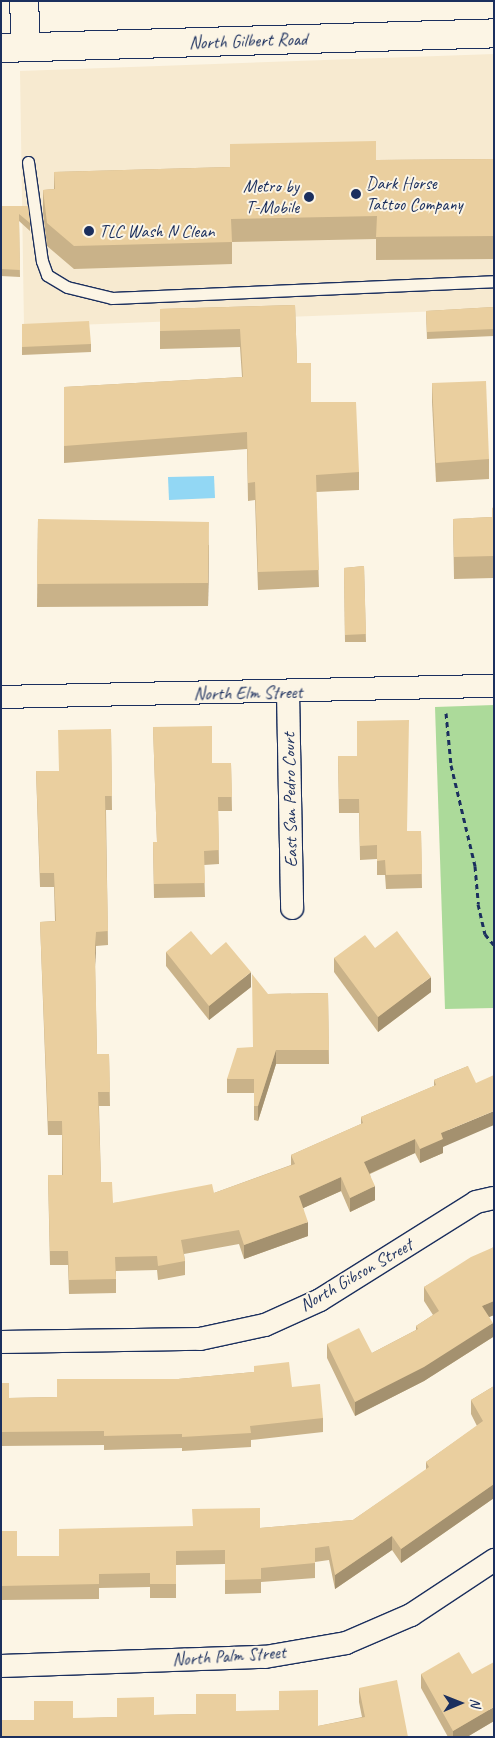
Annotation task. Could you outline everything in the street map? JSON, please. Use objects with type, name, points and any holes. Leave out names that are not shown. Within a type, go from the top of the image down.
[{"type":"main road","points":[[14,47],[24,1]]},
{"type":"main road","name":"North Gilbert Road","points":[[14,47],[494,33]]},
{"type":"street","name":"North Elm Street","points":[[1,697],[494,686]]},
{"type":"street","name":"East San Pedro Court","points":[[288,692],[292,908]]},
{"type":"street","name":"North Gibson Street","points":[[1,1342],[200,1339],[265,1324],[320,1300],[476,1202],[494,1198]]},
{"type":"street","name":"North Palm Street","points":[[1,1666],[265,1657],[346,1643],[411,1615],[494,1560]]},
{"type":"lane","points":[[28,162],[47,275],[76,289],[112,298],[494,281]]},
{"type":"path","points":[[446,687],[451,764],[475,866],[485,934],[494,945]]},
{"type":"shaded area","points":[[494,54],[494,309],[24,327],[20,71]]},
{"type":"green space","points":[[494,705],[494,1008],[445,1009],[435,707]]},
{"type":"water","points":[[214,476],[215,498],[169,500],[168,477]]},
{"type":"building","points":[[376,141],[376,160],[494,159],[494,236],[376,237],[377,216],[231,219],[232,242],[74,246],[47,223],[43,190],[55,189],[54,172],[230,167],[230,144]]},
{"type":"building","points":[[1,206],[28,206],[30,223],[19,214],[20,270],[1,269]]},
{"type":"building","points":[[295,305],[297,363],[311,363],[311,402],[356,402],[359,472],[316,475],[319,570],[258,572],[255,482],[248,483],[247,432],[64,446],[64,387],[243,377],[240,329],[160,331],[160,309]]},
{"type":"building","points":[[494,307],[494,329],[427,332],[426,311]]},
{"type":"building","points":[[89,321],[91,344],[22,347],[22,324]]},
{"type":"building","points":[[486,381],[489,459],[436,463],[432,383]]},
{"type":"building","points":[[494,507],[494,567],[493,556],[454,557],[453,519],[492,517],[492,508]]},
{"type":"building","points":[[38,519],[209,522],[208,583],[37,584]]},
{"type":"building","points":[[364,566],[366,634],[345,635],[344,568]]},
{"type":"building","points":[[409,720],[407,831],[421,831],[422,874],[386,875],[385,860],[377,861],[377,845],[360,846],[359,799],[339,799],[338,756],[357,756],[357,721]]},
{"type":"building","points":[[212,726],[212,763],[231,763],[232,797],[218,797],[219,850],[204,851],[205,883],[154,884],[153,842],[157,842],[153,727]]},
{"type":"building","points":[[111,729],[112,796],[105,796],[108,931],[96,932],[95,953],[97,1054],[109,1054],[110,1092],[98,1092],[101,1182],[112,1182],[113,1203],[212,1184],[214,1193],[295,1164],[291,1155],[363,1123],[361,1117],[436,1085],[434,1080],[468,1066],[476,1083],[494,1075],[494,1111],[441,1133],[443,1139],[420,1149],[415,1139],[364,1162],[375,1186],[350,1198],[341,1177],[299,1196],[308,1222],[244,1245],[239,1230],[181,1240],[185,1261],[158,1266],[157,1256],[115,1257],[116,1279],[69,1280],[68,1251],[50,1251],[48,1175],[63,1175],[62,1121],[48,1121],[40,922],[56,921],[54,873],[40,873],[36,771],[59,771],[58,730]]},
{"type":"building","points":[[191,931],[211,955],[226,942],[251,972],[209,1006],[166,952]]},
{"type":"building","points":[[397,931],[431,977],[378,1017],[334,958],[365,935],[375,948]]},
{"type":"building","points":[[252,974],[268,994],[328,993],[329,1050],[276,1050],[258,1106],[254,1106],[254,1079],[227,1079],[237,1048],[253,1047]]},
{"type":"building","points":[[494,1247],[494,1301],[482,1306],[493,1323],[424,1367],[355,1402],[327,1344],[359,1328],[372,1353],[418,1329],[416,1326],[439,1311],[424,1287],[471,1257]]},
{"type":"building","points":[[289,1362],[292,1387],[320,1384],[323,1418],[250,1426],[251,1433],[182,1437],[182,1434],[104,1436],[104,1431],[1,1432],[1,1383],[9,1383],[9,1398],[57,1397],[57,1379],[178,1379],[254,1372],[254,1366]]},
{"type":"building","points":[[494,1386],[494,1484],[401,1549],[392,1536],[335,1575],[329,1546],[315,1548],[315,1563],[261,1568],[261,1579],[225,1580],[225,1550],[176,1551],[176,1584],[150,1584],[150,1573],[99,1574],[99,1584],[1,1586],[1,1531],[17,1531],[17,1556],[59,1556],[59,1529],[193,1526],[192,1509],[260,1508],[260,1528],[353,1520],[429,1467],[426,1462],[483,1421],[471,1400]]},
{"type":"building","points":[[459,1652],[472,1674],[494,1662],[494,1707],[453,1731],[421,1674]]},
{"type":"building","points":[[397,1680],[408,1737],[1,1737],[1,1720],[34,1720],[34,1701],[73,1701],[73,1718],[117,1717],[117,1698],[154,1697],[154,1715],[196,1714],[196,1694],[236,1694],[236,1711],[279,1710],[279,1691],[318,1690],[318,1726],[365,1717],[359,1688]]},
{"type":"place","name":"Dark Horse Tattoo Company","points":[[356,194]]},
{"type":"place","name":"Metro by T-Mobile","points":[[309,197]]},
{"type":"place","name":"TLC Wash N Clean","points":[[89,231]]}]
